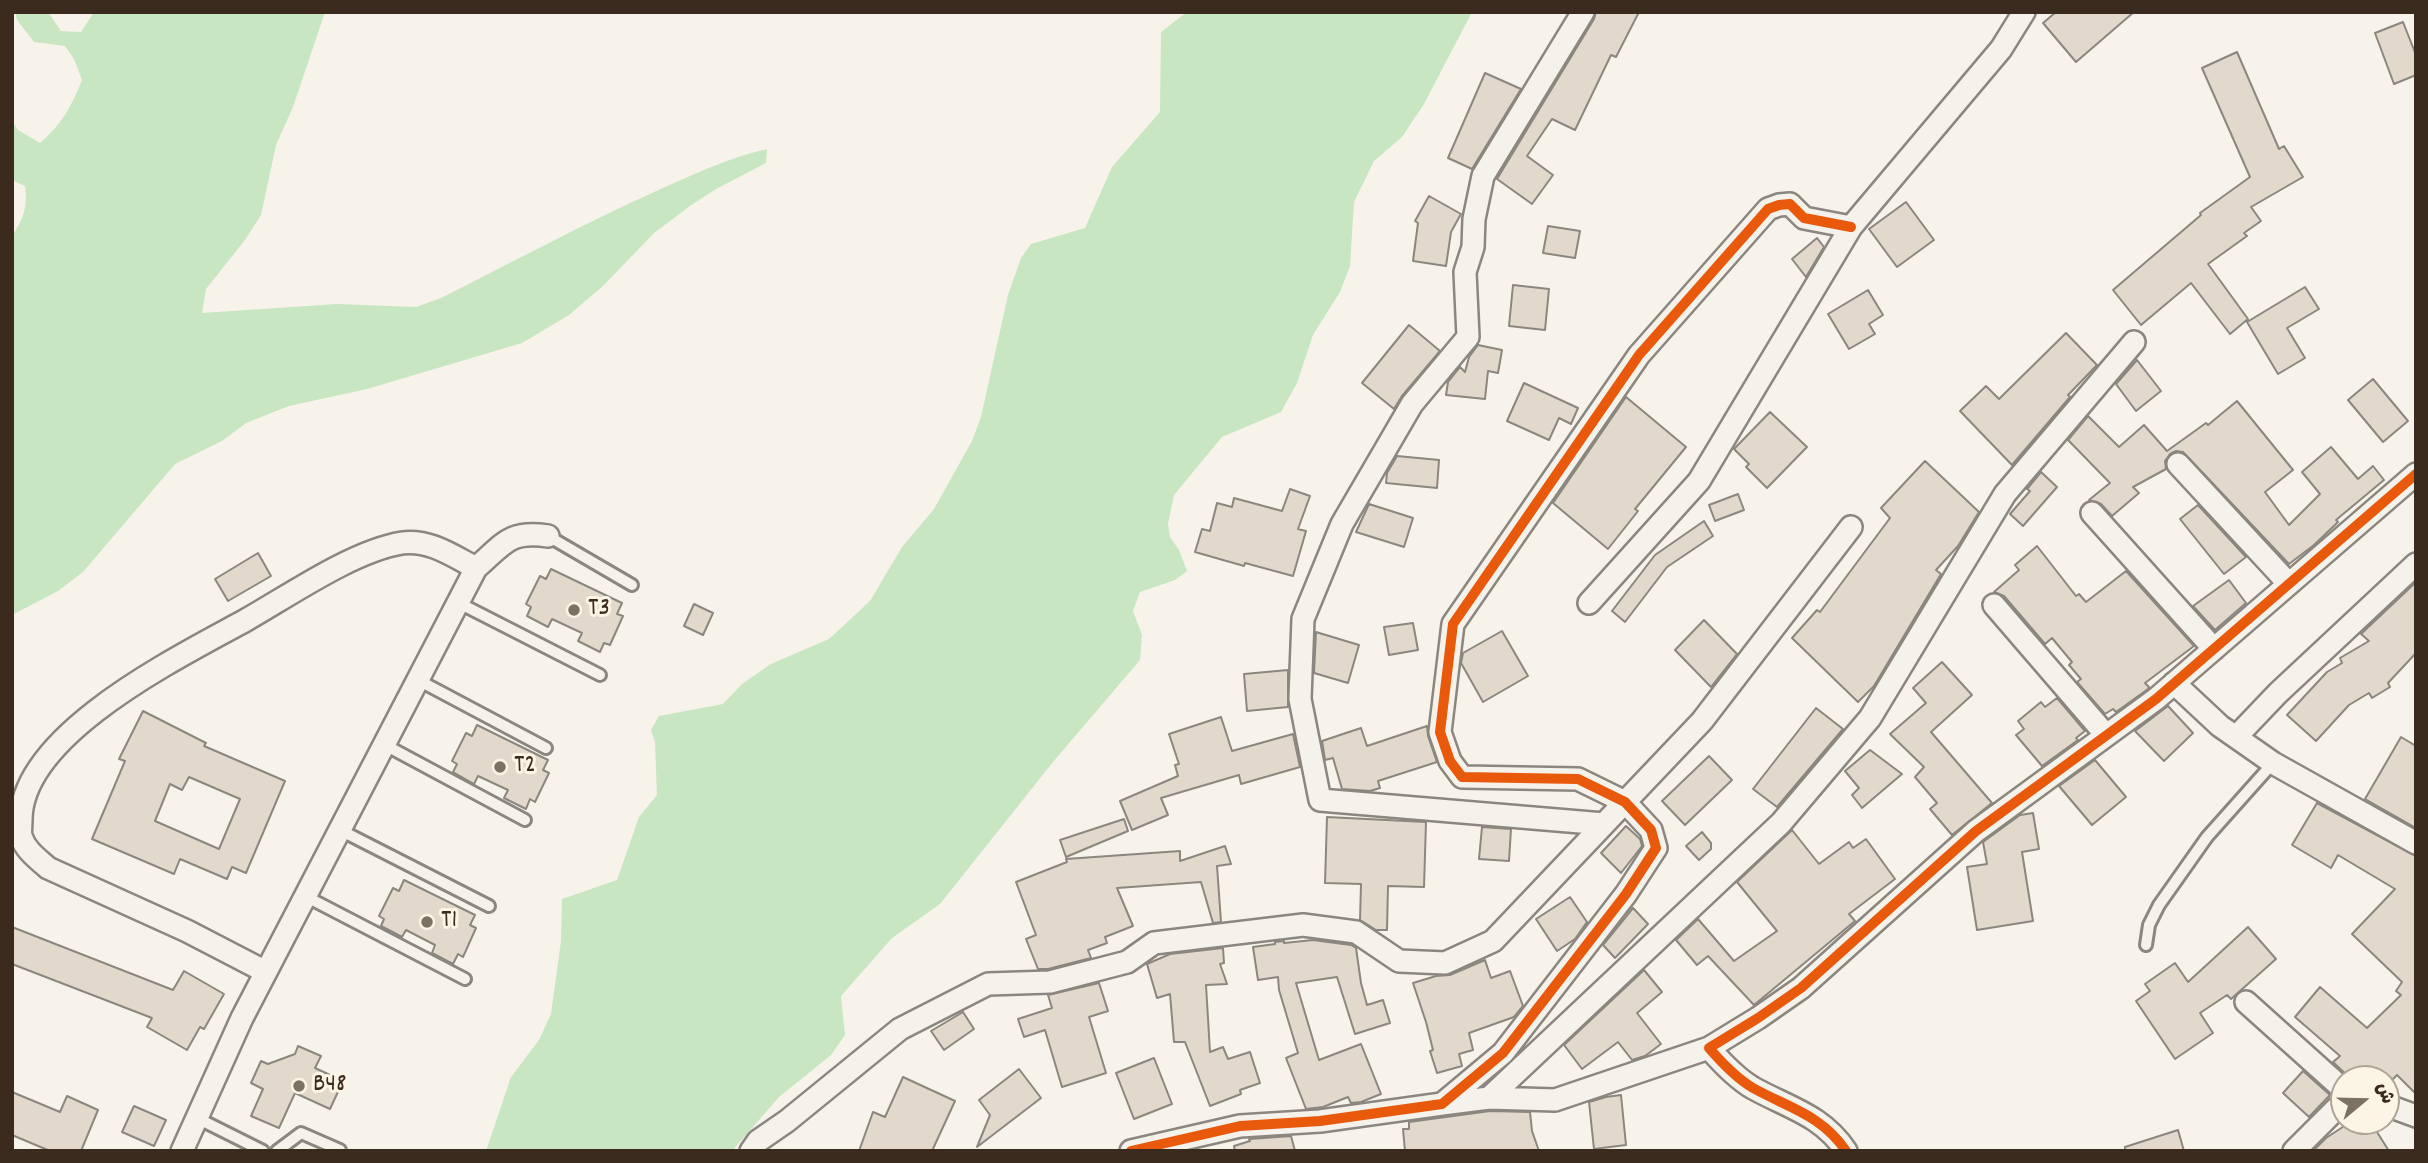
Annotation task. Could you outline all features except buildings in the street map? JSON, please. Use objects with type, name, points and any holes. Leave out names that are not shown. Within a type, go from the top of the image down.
[{"type":"street","points":[[1583,12],[1483,176],[1474,219],[1473,247],[1465,272],[1468,337],[1412,404],[1342,524],[1303,619],[1300,699],[1320,800],[1604,824]]},
{"type":"street","points":[[1589,603],[1699,481],[1851,226],[2001,49],[2024,12]]},
{"type":"street","points":[[1442,1104],[1503,1053],[1626,894],[1656,848],[1651,830],[1625,802],[1578,779],[1462,777],[1450,761],[1440,732],[1453,624],[1639,355],[1768,209],[1790,204],[1804,218],[1851,226]]},
{"type":"street","points":[[1489,1098],[1781,823],[1870,718],[2005,494],[2134,342]]},
{"type":"street","points":[[2178,464],[2289,584]]},
{"type":"street","points":[[1131,1151],[1240,1126],[1321,1121],[1489,1098],[1555,1100],[1709,1048],[1801,988],[1976,831],[2174,683],[2416,474]]},
{"type":"street","points":[[2092,513],[2214,649]]},
{"type":"street","points":[[751,1151],[758,1141],[787,1121],[900,1030],[988,984],[1049,982],[1127,962],[1154,943],[1303,925],[1356,932],[1399,961],[1445,963],[1493,941],[1702,721],[1851,527]]},
{"type":"street","points":[[182,1151],[242,1018],[476,568],[512,537],[528,533],[548,536]]},
{"type":"street","points":[[266,972],[187,931],[48,868],[33,855],[21,836],[25,792],[40,764],[80,722],[106,703],[196,648],[344,565],[382,548],[405,542],[433,545],[476,568]]},
{"type":"street","points":[[2236,737],[2278,693],[2416,564]]},
{"type":"street","points":[[1994,605],[2106,735]]},
{"type":"street","points":[[2174,683],[2220,726],[2273,763],[2416,843]]},
{"type":"street","points":[[2246,1002],[2330,1077]]},
{"type":"street","points":[[1709,1048],[1752,1087],[1811,1116],[1835,1134],[1846,1151]]},
{"type":"street","points":[[2294,1151],[2330,1115]]},
{"type":"lane","points":[[548,536],[632,585]]},
{"type":"lane","points":[[459,603],[600,675]]},
{"type":"lane","points":[[418,680],[546,748]]},
{"type":"lane","points":[[385,745],[525,820]]},
{"type":"lane","points":[[2146,945],[2149,925],[2159,905],[2207,837],[2273,763]]},
{"type":"lane","points":[[340,830],[489,906]]},
{"type":"lane","points":[[305,897],[465,979]]},
{"type":"lane","points":[[197,1118],[262,1151]]},
{"type":"lane","points":[[277,1151],[301,1132],[340,1150]]},
{"type":"green space","points":[[15,12],[48,12],[61,31],[81,32],[94,12],[325,12],[293,107],[276,145],[261,215],[206,289],[202,313],[337,304],[416,307],[441,298],[599,218],[709,168],[767,149],[766,163],[690,206],[654,233],[604,285],[569,315],[522,343],[367,389],[289,406],[246,423],[222,441],[175,464],[83,572],[58,591],[12,615],[12,236],[22,218],[26,200],[25,186],[12,180],[12,121],[18,130],[40,143],[65,114],[82,80],[74,59],[65,46],[34,42],[17,20]]},
{"type":"green space","points":[[1187,12],[1472,12],[1424,104],[1402,137],[1374,161],[1354,202],[1350,266],[1340,292],[1313,335],[1297,383],[1281,412],[1222,437],[1174,495],[1168,524],[1170,537],[1179,550],[1187,571],[1175,580],[1140,592],[1133,611],[1142,635],[1140,660],[1053,762],[940,904],[892,938],[841,996],[845,1035],[831,1055],[779,1097],[732,1151],[486,1151],[511,1077],[539,1040],[551,1014],[561,941],[562,899],[617,880],[639,817],[657,795],[655,742],[651,730],[659,716],[723,704],[742,684],[771,664],[829,639],[870,601],[902,547],[934,509],[972,441],[981,417],[1008,295],[1021,258],[1031,244],[1085,228],[1112,167],[1160,112],[1161,32]]},
{"type":"cycle path","points":[[1131,1151],[1240,1126],[1320,1121],[1442,1104],[1503,1053],[1626,894],[1656,848],[1651,830],[1625,802],[1578,779],[1462,777],[1450,761],[1440,732],[1453,624],[1639,355],[1768,209],[1790,204],[1804,218],[1851,227]]},
{"type":"cycle path","points":[[1846,1151],[1837,1139],[1816,1121],[1741,1080],[1709,1048],[1801,988],[1976,831],[2156,699],[2416,474]]},
{"type":"place","name":"T3","points":[[574,610]]},
{"type":"place","name":"T2","points":[[500,767]]},
{"type":"place","name":"T1","points":[[427,922]]},
{"type":"place","name":"B48","points":[[299,1086]]}]
